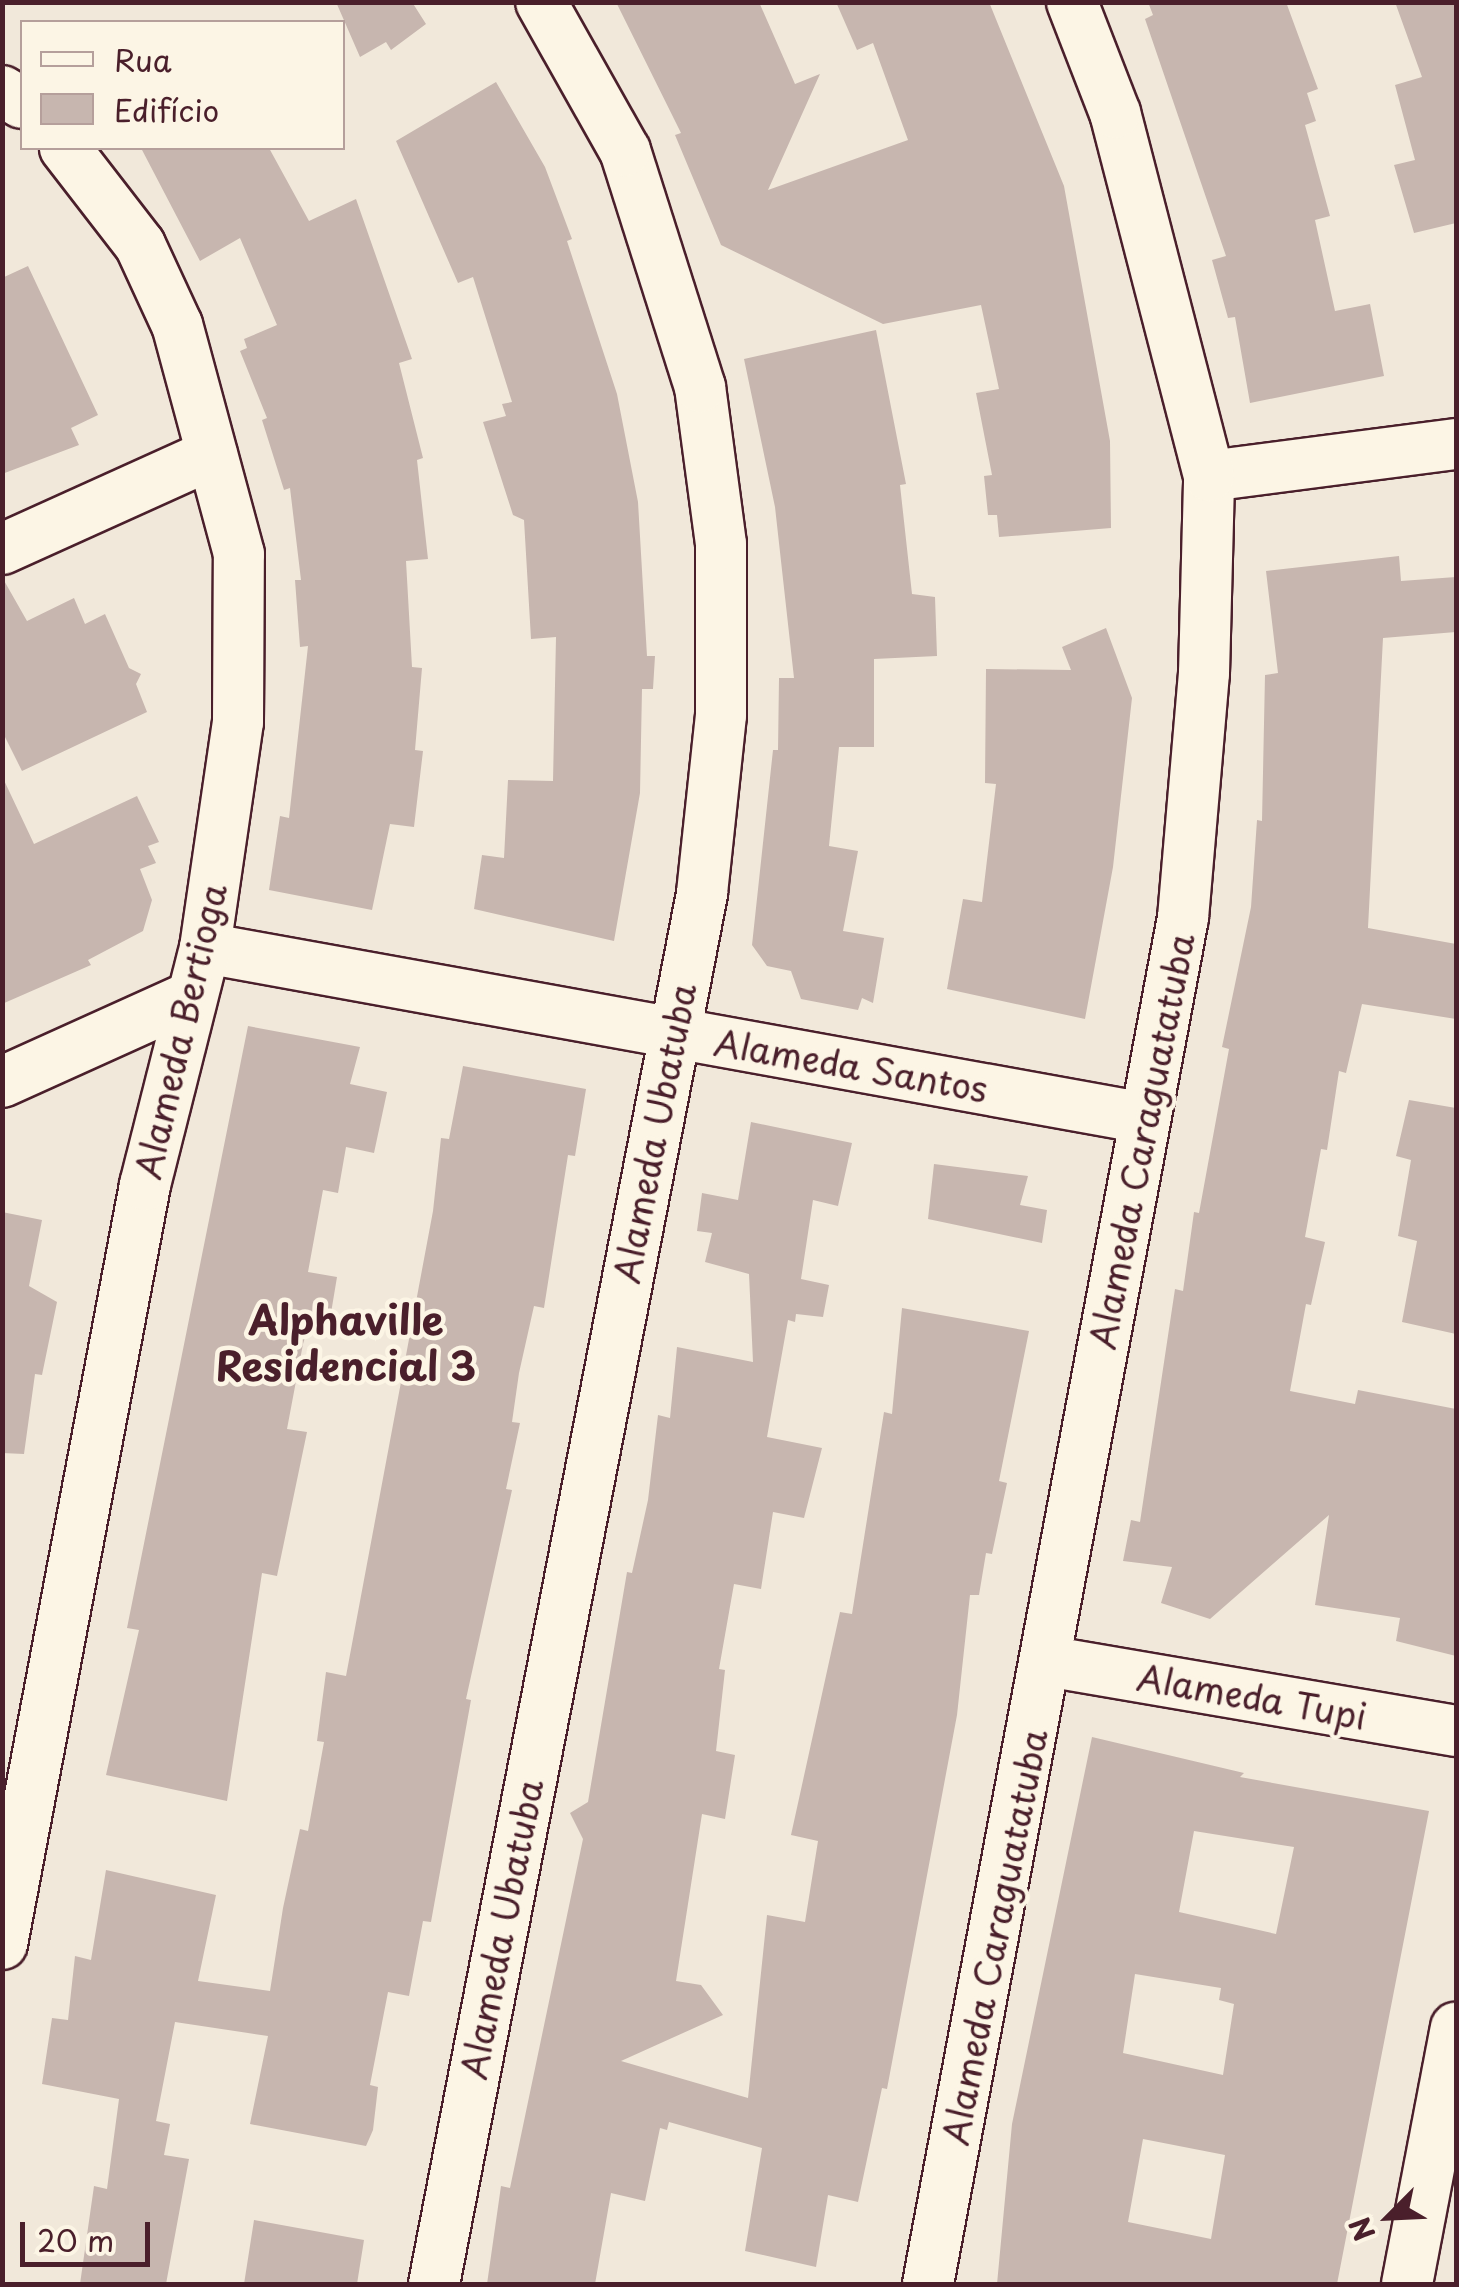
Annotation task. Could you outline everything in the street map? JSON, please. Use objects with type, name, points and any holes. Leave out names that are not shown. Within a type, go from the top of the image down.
[{"type":"street","name":"Alameda Ubatuba","points":[[434,2284],[702,892],[721,715],[718,524],[700,386],[666,267],[625,151],[541,2]]},
{"type":"street","name":"Alameda Caraguatatuba","points":[[928,2284],[1183,918],[1204,674],[1209,476],[1115,113],[1072,2]]},
{"type":"street","name":"Alameda Bertioga","points":[[2,1944],[144,1185],[188,998],[205,948],[238,722],[238,554],[177,325],[140,245],[67,150]]},
{"type":"street","points":[[1209,476],[1456,444]]},
{"type":"street","points":[[2,550],[212,454]]},
{"type":"street","name":"Alameda Santos","points":[[205,948],[1144,1118]]},
{"type":"street","points":[[2,1082],[188,998]]},
{"type":"street","name":"Alameda Tupi","points":[[1047,1661],[1456,1731]]},
{"type":"street","points":[[1408,2284],[1456,2028]]},
{"type":"building","points":[[336,2],[412,2],[426,24],[391,50],[386,42],[360,57]]},
{"type":"building","points":[[616,2],[759,2],[795,84],[820,74],[768,190],[908,140],[873,43],[857,50],[836,2],[989,2],[1064,186],[1110,441],[1111,528],[999,537],[997,515],[988,515],[984,476],[992,475],[976,393],[999,389],[981,305],[883,324],[721,245],[675,135],[681,133]]},
{"type":"building","points":[[1148,2],[1286,2],[1318,89],[1307,93],[1316,121],[1305,125],[1330,216],[1315,220],[1335,311],[1370,304],[1384,376],[1250,403],[1235,317],[1228,318],[1212,260],[1226,256],[1145,19],[1153,15]]},
{"type":"building","points":[[1395,2],[1456,2],[1456,223],[1414,233],[1394,165],[1415,160],[1395,85],[1422,77]]},
{"type":"building","points":[[496,82],[545,167],[572,239],[567,241],[617,394],[638,502],[647,656],[655,656],[653,689],[642,689],[640,793],[614,941],[474,909],[482,855],[504,858],[508,780],[553,781],[556,637],[531,639],[524,520],[513,515],[483,422],[506,416],[502,404],[512,402],[473,277],[458,283],[396,141]]},
{"type":"building","points":[[142,150],[270,150],[309,221],[356,199],[412,359],[399,363],[423,458],[417,460],[428,559],[406,561],[412,667],[422,668],[415,750],[423,751],[414,827],[390,824],[372,910],[269,890],[280,816],[289,818],[308,646],[300,647],[295,580],[301,580],[290,488],[284,490],[262,420],[267,418],[240,351],[247,348],[244,339],[277,325],[240,238],[200,261]]},
{"type":"building","points":[[28,266],[98,415],[71,428],[79,445],[2,474],[2,278]]},
{"type":"building","points":[[876,330],[906,484],[900,485],[912,594],[935,597],[937,656],[874,659],[874,747],[839,747],[829,846],[858,851],[843,931],[884,938],[873,1003],[862,998],[858,1010],[801,999],[791,971],[767,966],[752,945],[773,750],[778,750],[779,678],[794,678],[775,507],[744,359]]},
{"type":"building","points":[[1399,556],[1401,581],[1456,577],[1456,632],[1383,638],[1368,928],[1456,944],[1456,1019],[1362,1004],[1346,1073],[1339,1071],[1327,1150],[1321,1149],[1305,1237],[1325,1242],[1311,1305],[1306,1304],[1290,1391],[1355,1404],[1358,1390],[1456,1409],[1456,1656],[1396,1641],[1400,1618],[1315,1605],[1329,1515],[1210,1619],[1161,1603],[1172,1567],[1123,1561],[1131,1520],[1140,1522],[1175,1289],[1183,1291],[1194,1212],[1199,1213],[1229,1049],[1222,1047],[1251,907],[1257,820],[1262,821],[1265,675],[1278,673],[1266,571]]},
{"type":"building","points":[[2,577],[27,621],[74,598],[85,624],[105,614],[129,668],[141,674],[136,684],[147,712],[22,771],[2,731]]},
{"type":"building","points":[[1106,628],[1132,698],[1113,867],[1085,1019],[947,989],[963,899],[982,902],[996,784],[985,783],[986,669],[1071,670],[1062,647]]},
{"type":"building","points":[[2,776],[34,844],[137,796],[159,842],[148,846],[156,863],[140,869],[152,900],[143,931],[88,960],[91,965],[2,1004]]},
{"type":"building","points":[[248,1026],[360,1047],[350,1084],[387,1092],[374,1153],[346,1147],[338,1193],[323,1190],[308,1272],[337,1277],[329,1325],[310,1321],[303,1344],[287,1429],[307,1432],[277,1576],[262,1573],[227,1801],[106,1775],[139,1630],[127,1628]]},
{"type":"building","points":[[463,1066],[586,1089],[575,1156],[568,1155],[544,1308],[534,1306],[519,1373],[512,1422],[520,1423],[506,1489],[512,1490],[466,1699],[471,1700],[431,1922],[423,1921],[409,1996],[388,1992],[370,2085],[378,2087],[373,2130],[366,2146],[250,2124],[268,2036],[175,2022],[156,2121],[170,2124],[164,2155],[189,2159],[166,2284],[80,2284],[94,2186],[107,2189],[119,2099],[42,2084],[52,2018],[68,2020],[75,1956],[91,1960],[106,1870],[216,1895],[198,1981],[270,1991],[300,1829],[308,1831],[324,1742],[317,1741],[326,1672],[346,1676],[433,1211],[441,1138],[449,1139]]},
{"type":"building","points":[[1409,1100],[1456,1108],[1456,1334],[1402,1322],[1417,1241],[1398,1236],[1411,1160],[1396,1156]]},
{"type":"building","points":[[751,1122],[852,1143],[838,1206],[813,1200],[801,1279],[829,1285],[823,1317],[796,1314],[795,1322],[788,1320],[767,1437],[822,1448],[804,1518],[773,1512],[761,1589],[734,1584],[719,1669],[725,1670],[716,1751],[735,1755],[725,1819],[702,1814],[676,1981],[701,1985],[723,2015],[621,2061],[748,2098],[767,1915],[805,1922],[818,1841],[791,1835],[840,1612],[852,1614],[884,1412],[892,1414],[902,1308],[1029,1331],[999,1481],[1007,1483],[992,1554],[986,1553],[979,1595],[970,1595],[957,1715],[887,2089],[882,2088],[858,2202],[828,2195],[816,2267],[745,2251],[762,2148],[669,2122],[667,2130],[660,2128],[645,2201],[611,2193],[595,2284],[487,2284],[501,2186],[510,2188],[583,1839],[570,1813],[588,1802],[627,1572],[632,1573],[648,1500],[658,1415],[670,1418],[677,1347],[753,1362],[749,1274],[705,1262],[712,1233],[697,1231],[702,1193],[738,1200]]},
{"type":"building","points":[[934,1164],[1028,1176],[1020,1205],[1047,1210],[1042,1243],[928,1219]]},
{"type":"building","points":[[2,1212],[42,1220],[29,1286],[57,1302],[42,1375],[35,1374],[24,1454],[2,1453]]},
{"type":"building","points":[[1092,1737],[1244,1773],[1240,1777],[1429,1811],[1337,2284],[997,2284],[1012,2124]],"holes":[[[1194,1831],[1294,1847],[1276,1934],[1179,1912]],[[1135,1974],[1221,1988],[1219,2000],[1234,2004],[1223,2075],[1123,2053]],[[1143,2139],[1225,2155],[1211,2239],[1128,2222]]]},
{"type":"building","points":[[254,2220],[364,2240],[357,2284],[244,2284]]},
{"type":"district","name":"Alphaville Residencial 3","points":[[346,1342]]}]
